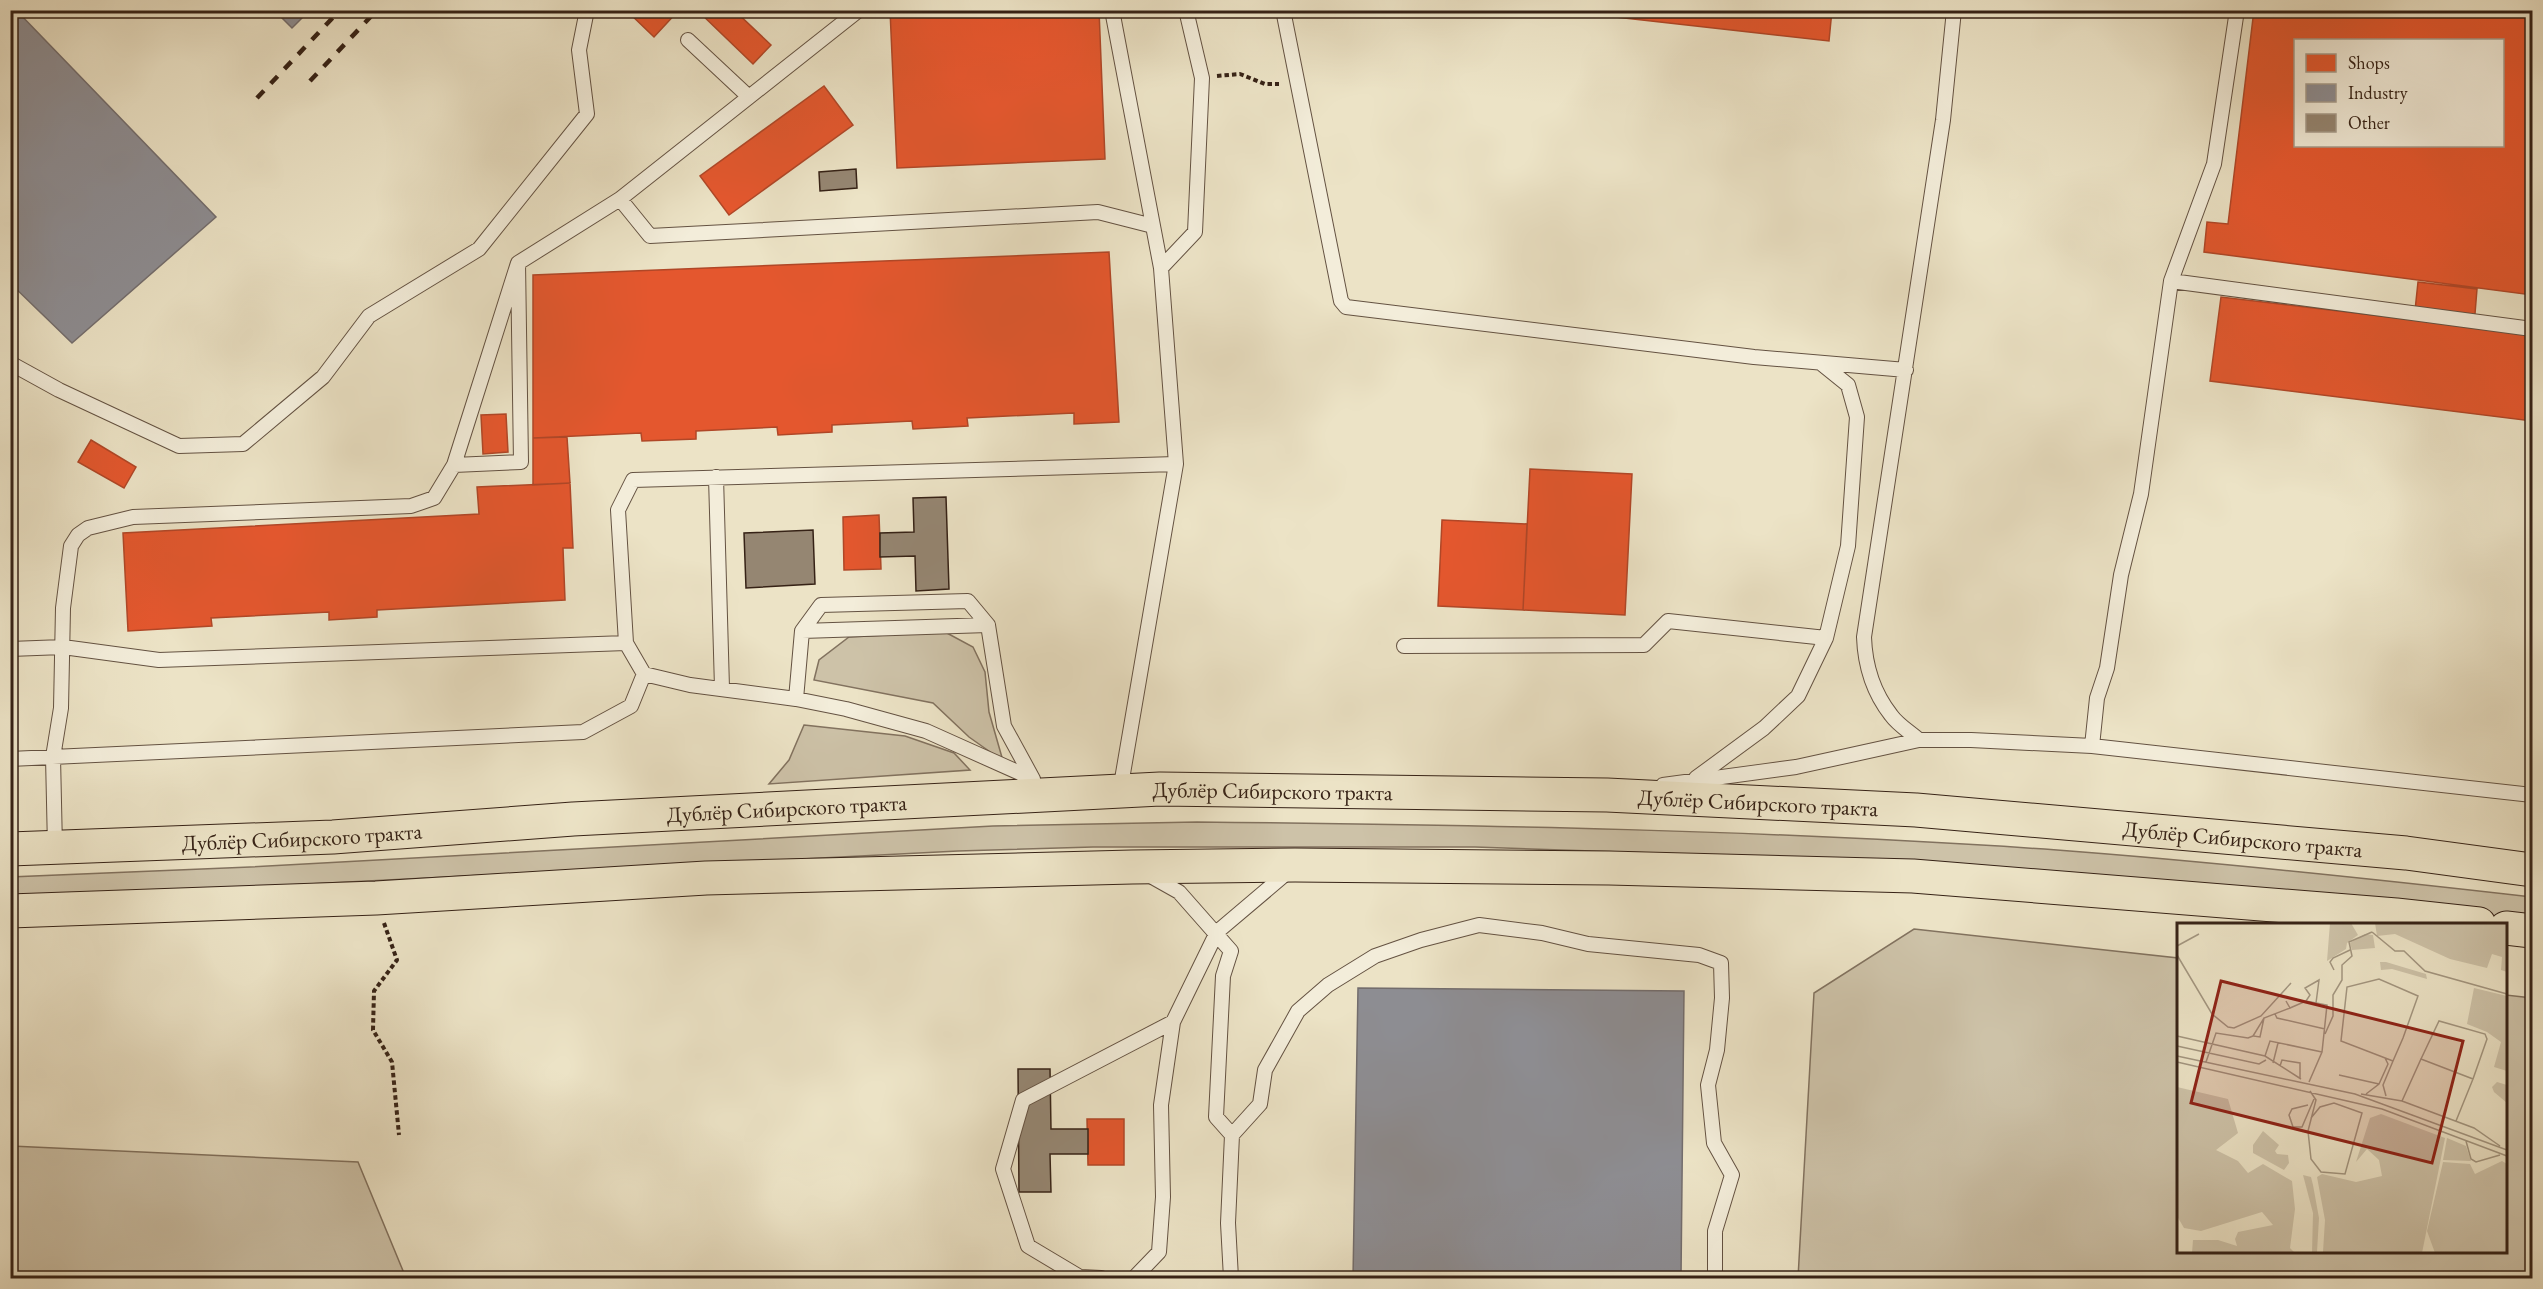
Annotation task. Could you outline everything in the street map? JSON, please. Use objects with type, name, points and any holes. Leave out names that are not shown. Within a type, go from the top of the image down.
[{"type":"main road","name":"Дублёр Сибирского тракта","points":[[10,849],[333,837],[573,819],[1120,790],[1607,795],[1916,810],[2406,853],[2532,870]]},
{"type":"main road","points":[[10,911],[375,898],[706,878],[1296,865],[1913,876],[2470,923]]},
{"type":"main road","points":[[2507,928],[2532,931]]},
{"type":"lane","points":[[10,363],[59,390],[179,446],[243,444],[323,377],[369,316],[479,249],[530,187],[587,114],[579,50],[587,10]]},
{"type":"lane","points":[[55,848],[53,757],[61,708],[63,608],[71,546],[78,535],[88,528],[133,518],[411,506],[434,498],[454,465],[518,263],[620,199],[860,10]]},
{"type":"lane","points":[[1112,10],[1161,268],[1176,464],[1120,790]]},
{"type":"lane","points":[[1161,268],[1195,232],[1202,78],[1186,10]]},
{"type":"lane","points":[[1283,10],[1341,301],[1346,307],[1822,364],[1906,370]]},
{"type":"lane","points":[[1919,740],[1891,716],[1874,686],[1865,663],[1864,637],[1943,120],[1954,10]]},
{"type":"lane","points":[[2092,746],[2097,698],[2107,669],[2121,575],[2141,494],[2170,281],[2214,164],[2237,10]]},
{"type":"lane","points":[[688,39],[749,97]]},
{"type":"lane","points":[[620,199],[650,236],[1098,212],[1153,226]]},
{"type":"lane","points":[[454,465],[521,462],[518,263]]},
{"type":"lane","points":[[2170,281],[2532,329]]},
{"type":"lane","points":[[1694,780],[1764,728],[1798,696],[1826,638],[1848,546],[1857,417],[1848,384],[1822,364]]},
{"type":"lane","points":[[1074,794],[1031,778],[926,731],[846,709],[796,699],[690,685],[644,674],[626,643],[618,510],[633,480],[1176,464]]},
{"type":"lane","points":[[716,477],[722,688]]},
{"type":"lane","points":[[796,699],[802,632],[821,605],[968,601],[988,625],[1004,726],[1031,778]]},
{"type":"lane","points":[[1404,646],[1644,645],[1668,621],[1826,638]]},
{"type":"lane","points":[[802,632],[988,625]]},
{"type":"lane","points":[[10,649],[63,647],[159,660],[626,643]]},
{"type":"lane","points":[[10,759],[584,732],[631,706],[644,674]]},
{"type":"lane","points":[[1607,795],[1694,780],[1796,767],[1919,740],[2092,746],[2532,795]]},
{"type":"lane","points":[[1134,1278],[1159,1252],[1163,1197],[1161,1105],[1173,1022],[1217,932],[1296,865]]},
{"type":"lane","points":[[1132,867],[1179,892],[1217,932],[1231,951],[1223,976],[1216,1118],[1232,1135]]},
{"type":"lane","points":[[1231,1278],[1228,1222],[1232,1135],[1260,1104],[1265,1070],[1298,1011],[1328,985],[1375,956],[1421,940],[1479,925],[1542,933],[1588,944],[1700,955],[1721,963],[1722,998],[1717,1050],[1708,1085],[1714,1143],[1732,1175],[1715,1231],[1715,1278]]},
{"type":"lane","points":[[1101,1278],[1080,1277],[1028,1246],[1003,1169],[1023,1100],[1173,1022]]},
{"type":"path","points":[[1202,78],[1240,74],[1265,84],[1298,83]]},
{"type":"path","points":[[375,898],[397,960],[374,991],[373,1030],[392,1062],[399,1135]]},
{"type":"shaded area","points":[[945,632],[973,647],[985,672],[989,712],[1003,761],[969,737],[933,703],[814,680],[819,660],[849,637]]},
{"type":"shaded area","points":[[804,725],[905,736],[954,753],[970,770],[769,784],[789,760]]},
{"type":"shaded area","points":[[1197,822],[1735,833],[2057,850],[2295,871],[2532,897],[2532,920],[2342,898],[1744,856],[1475,847],[1093,847],[958,851],[11,899],[10,877],[250,867],[993,826]]},
{"type":"shaded area","points":[[1914,929],[2177,958],[2177,1253],[2507,1253],[2507,995],[2532,998],[2532,1278],[1798,1278],[1814,993]]},
{"type":"shaded area","points":[[11,1146],[358,1162],[406,1278],[11,1278]]},
{"type":"building: Shops","points":[[626,10],[679,10],[654,37]]},
{"type":"building: Shops","points":[[697,10],[734,10],[771,45],[753,64]]},
{"type":"building: Shops","points":[[890,10],[1099,10],[1105,159],[897,168]]},
{"type":"building: Shops","points":[[1553,10],[1832,10],[1829,41]]},
{"type":"building: Shops","points":[[2254,10],[2532,10],[2532,295],[2204,252],[2207,222],[2228,224]]},
{"type":"building: Shops","points":[[824,86],[853,125],[729,215],[700,176]]},
{"type":"building: Shops","points":[[1109,252],[1119,422],[1074,424],[1074,413],[967,418],[968,426],[913,429],[912,421],[832,425],[832,432],[778,435],[777,427],[696,431],[696,439],[642,441],[641,433],[533,438],[533,275]]},
{"type":"building: Shops","points":[[2418,282],[2477,289],[2474,326],[2532,334],[2532,421],[2210,381],[2221,297],[2414,320]]},
{"type":"building: Shops","points":[[506,414],[508,452],[483,454],[481,415]]},
{"type":"building: Shops","points":[[567,437],[570,483],[533,485],[533,438]]},
{"type":"building: Shops","points":[[91,440],[136,467],[124,488],[78,462]]},
{"type":"building: Shops","points":[[1530,469],[1632,474],[1625,615],[1523,610]]},
{"type":"building: Shops","points":[[570,483],[573,548],[563,548],[565,600],[377,610],[377,617],[329,620],[329,612],[211,618],[212,626],[128,631],[123,533],[479,514],[477,487]]},
{"type":"building: Shops","points":[[879,515],[881,569],[844,570],[843,517]]},
{"type":"building: Shops","points":[[1442,520],[1527,524],[1523,610],[1438,606]]},
{"type":"building: Shops","points":[[1087,1119],[1124,1119],[1124,1165],[1088,1165]]},
{"type":"building: Industry","points":[[10,10],[16,10],[216,217],[72,343],[10,283]]},
{"type":"building: Industry","points":[[278,10],[310,10],[292,28],[276,12]]},
{"type":"building: Industry","points":[[1358,988],[1684,991],[1681,1278],[1353,1278]]},
{"type":"building: Other","points":[[856,169],[857,188],[820,191],[819,172]]},
{"type":"building: Other","points":[[946,497],[949,589],[916,591],[915,556],[880,557],[880,533],[914,532],[913,498]]},
{"type":"building: Other","points":[[813,530],[815,584],[746,588],[744,533]]},
{"type":"building: Other","points":[[1018,1069],[1050,1069],[1051,1129],[1088,1129],[1088,1154],[1050,1154],[1051,1192],[1019,1192]]},
{"type":"railway","points":[[257,98],[340,10]]},
{"type":"railway","points":[[310,81],[377,10]]}]
